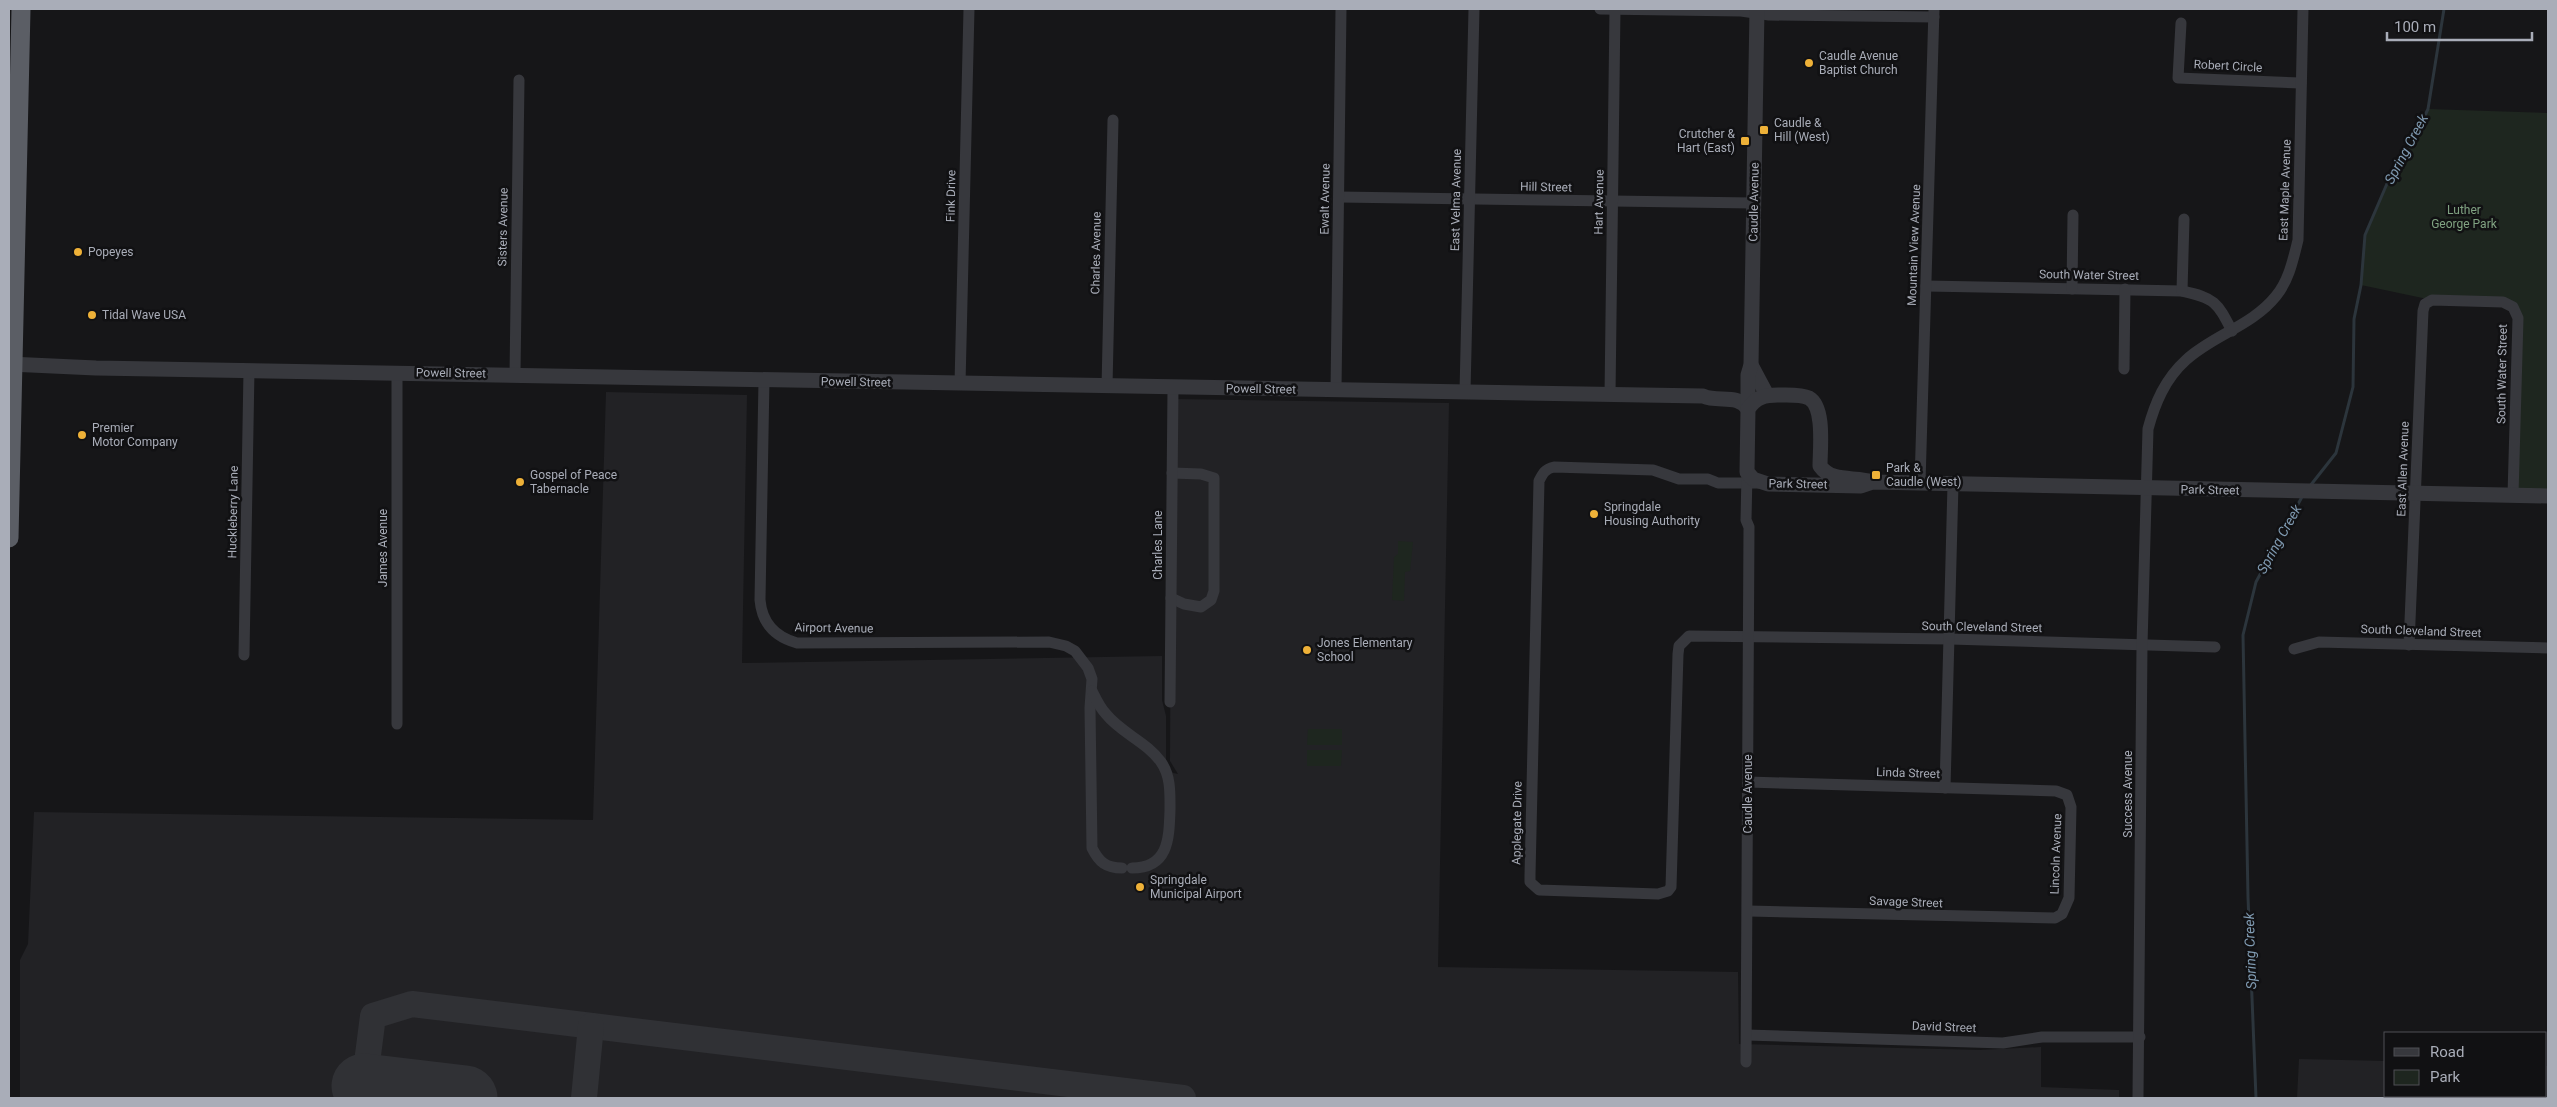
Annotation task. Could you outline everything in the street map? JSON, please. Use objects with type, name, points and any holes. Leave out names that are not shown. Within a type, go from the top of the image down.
[{"type":"highway","points":[[9,538],[11,364],[21,9]]},
{"type":"street","name":"Fink Drive","points":[[960,384],[969,9]]},
{"type":"street","name":"Ewalt Avenue","points":[[1336,390],[1341,9]]},
{"type":"street","name":"East Velma Avenue","points":[[1465,392],[1474,9]]},
{"type":"street","points":[[1600,9],[1934,13]]},
{"type":"street","name":"Hart Avenue","points":[[1610,395],[1615,9]]},
{"type":"street","name":"East Maple Avenue","points":[[2147,489],[2148,429],[2155,403],[2168,380],[2186,359],[2253,318],[2276,296],[2291,270],[2298,240],[2303,9]]},
{"type":"street","name":"Caudle Avenue","points":[[1748,401],[1748,375],[1751,365],[1757,11]]},
{"type":"street","name":"Mountain View Avenue","points":[[1920,483],[1934,13]]},
{"type":"street","name":"Robert Circle","points":[[2181,23],[2178,78],[2301,83]]},
{"type":"street","name":"Sisters Avenue","points":[[515,375],[519,80]]},
{"type":"street","name":"Charles Avenue","points":[[1107,386],[1113,120]]},
{"type":"street","name":"Hill Street","points":[[1339,197],[1753,203]]},
{"type":"street","points":[[2072,289],[2074,216]]},
{"type":"street","points":[[2182,291],[2184,219]]},
{"type":"street","name":"South Water Street","points":[[1926,286],[2182,291],[2206,296],[2216,303],[2232,331]]},
{"type":"street","points":[[2124,369],[2125,289]]},
{"type":"street","name":"South Water Street","points":[[2432,300],[2504,302],[2514,307],[2518,318],[2514,495]]},
{"type":"street","name":"East Allen Avenue","points":[[2409,645],[2423,311],[2425,304],[2432,300]]},
{"type":"street","name":"Powell Street","points":[[11,364],[1173,388],[1703,396],[1711,393],[1748,401],[1767,395]]},
{"type":"street","name":"Caudle Avenue","points":[[1751,365],[1767,395]]},
{"type":"street","name":"Huckleberry Lane","points":[[244,655],[249,370]]},
{"type":"street","name":"James Avenue","points":[[397,372],[397,724]]},
{"type":"street","name":"Airport Avenue","points":[[764,380],[760,600],[764,617],[774,631],[797,643],[1058,644],[1075,651],[1083,659],[1092,679],[1090,708],[1092,848],[1102,864],[1110,868],[1144,868],[1152,865],[1165,849],[1169,839],[1169,781],[1162,762],[1106,716],[1092,691]]},
{"type":"street","name":"Charles Lane","points":[[1170,702],[1173,388]]},
{"type":"street","name":"Park Street","points":[[1767,395],[1800,396],[1809,398],[1816,404],[1820,412],[1820,466],[1825,473],[1834,478],[1860,478],[1872,482],[2147,489],[2416,492],[2548,496]]},
{"type":"street","points":[[1748,401],[1752,479]]},
{"type":"street","points":[[1805,484],[1813,480],[1820,466]]},
{"type":"street","name":"Applegate Drive","points":[[1748,636],[1689,636],[1679,646],[1672,881],[1668,891],[1658,894],[1555,892],[1539,890],[1534,887],[1530,875],[1539,481],[1542,474],[1547,468],[1554,467],[1653,470],[1679,479],[1708,480],[1718,476],[1752,479]]},
{"type":"street","points":[[1171,598],[1184,604],[1201,607],[1211,600],[1214,591],[1214,478],[1201,474],[1172,473]]},
{"type":"street","name":"Caudle Avenue","points":[[1746,1062],[1749,527],[1753,520],[1752,479]]},
{"type":"street","name":"Park Street","points":[[1752,479],[1805,484],[1861,486],[1872,482]]},
{"type":"street","points":[[1945,788],[1953,484]]},
{"type":"street","name":"Success Avenue","points":[[2138,1098],[2142,645],[2147,489]]},
{"type":"street","name":"South Cleveland Street","points":[[1748,636],[1950,639],[2216,647]]},
{"type":"street","name":"South Cleveland Street","points":[[2294,649],[2319,642],[2548,648]]},
{"type":"street","name":"Linda Street","points":[[1748,782],[2056,791],[2067,795]]},
{"type":"street","name":"Lincoln Avenue","points":[[2062,914],[2069,898],[2071,807],[2067,795]]},
{"type":"street","name":"Savage Street","points":[[1748,911],[2047,920],[2062,914]]},
{"type":"street","name":"David Street","points":[[1747,1035],[2003,1043],[2042,1037],[2140,1037]]},
{"type":"shaded area","name":"Springdale Municipal Airport","points":[[606,392],[747,395],[742,663],[1162,656],[1162,700],[1166,716],[1166,763],[1173,773],[1178,774],[1170,761],[1172,399],[1449,403],[1438,967],[1738,972],[1739,1044],[1980,1050],[2041,1047],[2041,1087],[2119,1090],[2119,1098],[20,1098],[20,960],[28,944],[34,812],[593,820]]},
{"type":"shaded area","points":[[2299,1059],[2384,1061],[2384,1097],[2547,1097],[2548,1066],[2548,1098],[2297,1098]]},
{"type":"green space","name":"Luther George Park","points":[[2428,109],[2548,113],[2548,496],[2513,495],[2513,307],[2432,300],[2361,285],[2365,235],[2392,172],[2413,141]]},
{"type":"green space","points":[[1398,541],[1413,542],[1410,571],[1405,572],[1404,601],[1392,600],[1394,557],[1398,554]]},
{"type":"green space","points":[[1308,729],[1342,729],[1342,745],[1307,745]]},
{"type":"green space","points":[[1307,750],[1342,750],[1341,766],[1307,766]]},
{"type":"waterway","name":"Spring Creek","points":[[2310,486],[2336,453],[2353,387],[2354,319],[2361,285],[2365,235],[2392,172],[2413,141],[2428,109],[2444,9]]},
{"type":"waterway","name":"Spring Creek","points":[[2256,1098],[2248,897],[2243,635],[2256,582],[2303,495]]},
{"type":"taxiway","points":[[364,1086],[373,1016],[412,1004],[1183,1098]]},
{"type":"taxiway","points":[[584,1098],[591,1026]]},
{"type":"runway","points":[[364,1086],[465,1098]]},
{"type":"place","name":"Caudle Avenue Baptist Church","points":[[1809,63]]},
{"type":"place","name":"Caudle & Hill (West)","points":[[1764,130]]},
{"type":"place","name":"Crutcher & Hart (East)","points":[[1745,141]]},
{"type":"place","name":"Popeyes","points":[[78,252]]},
{"type":"place","name":"Tidal Wave USA","points":[[92,315]]},
{"type":"place","name":"Premier Motor Company","points":[[82,435]]},
{"type":"place","name":"Park & Caudle (West)","points":[[1876,475]]},
{"type":"place","name":"Gospel of Peace Tabernacle","points":[[520,482]]},
{"type":"place","name":"Springdale Housing Authority","points":[[1594,514]]},
{"type":"place","name":"Jones Elementary School","points":[[1307,650]]},
{"type":"place","name":"Springdale Municipal Airport","points":[[1140,887]]}]
